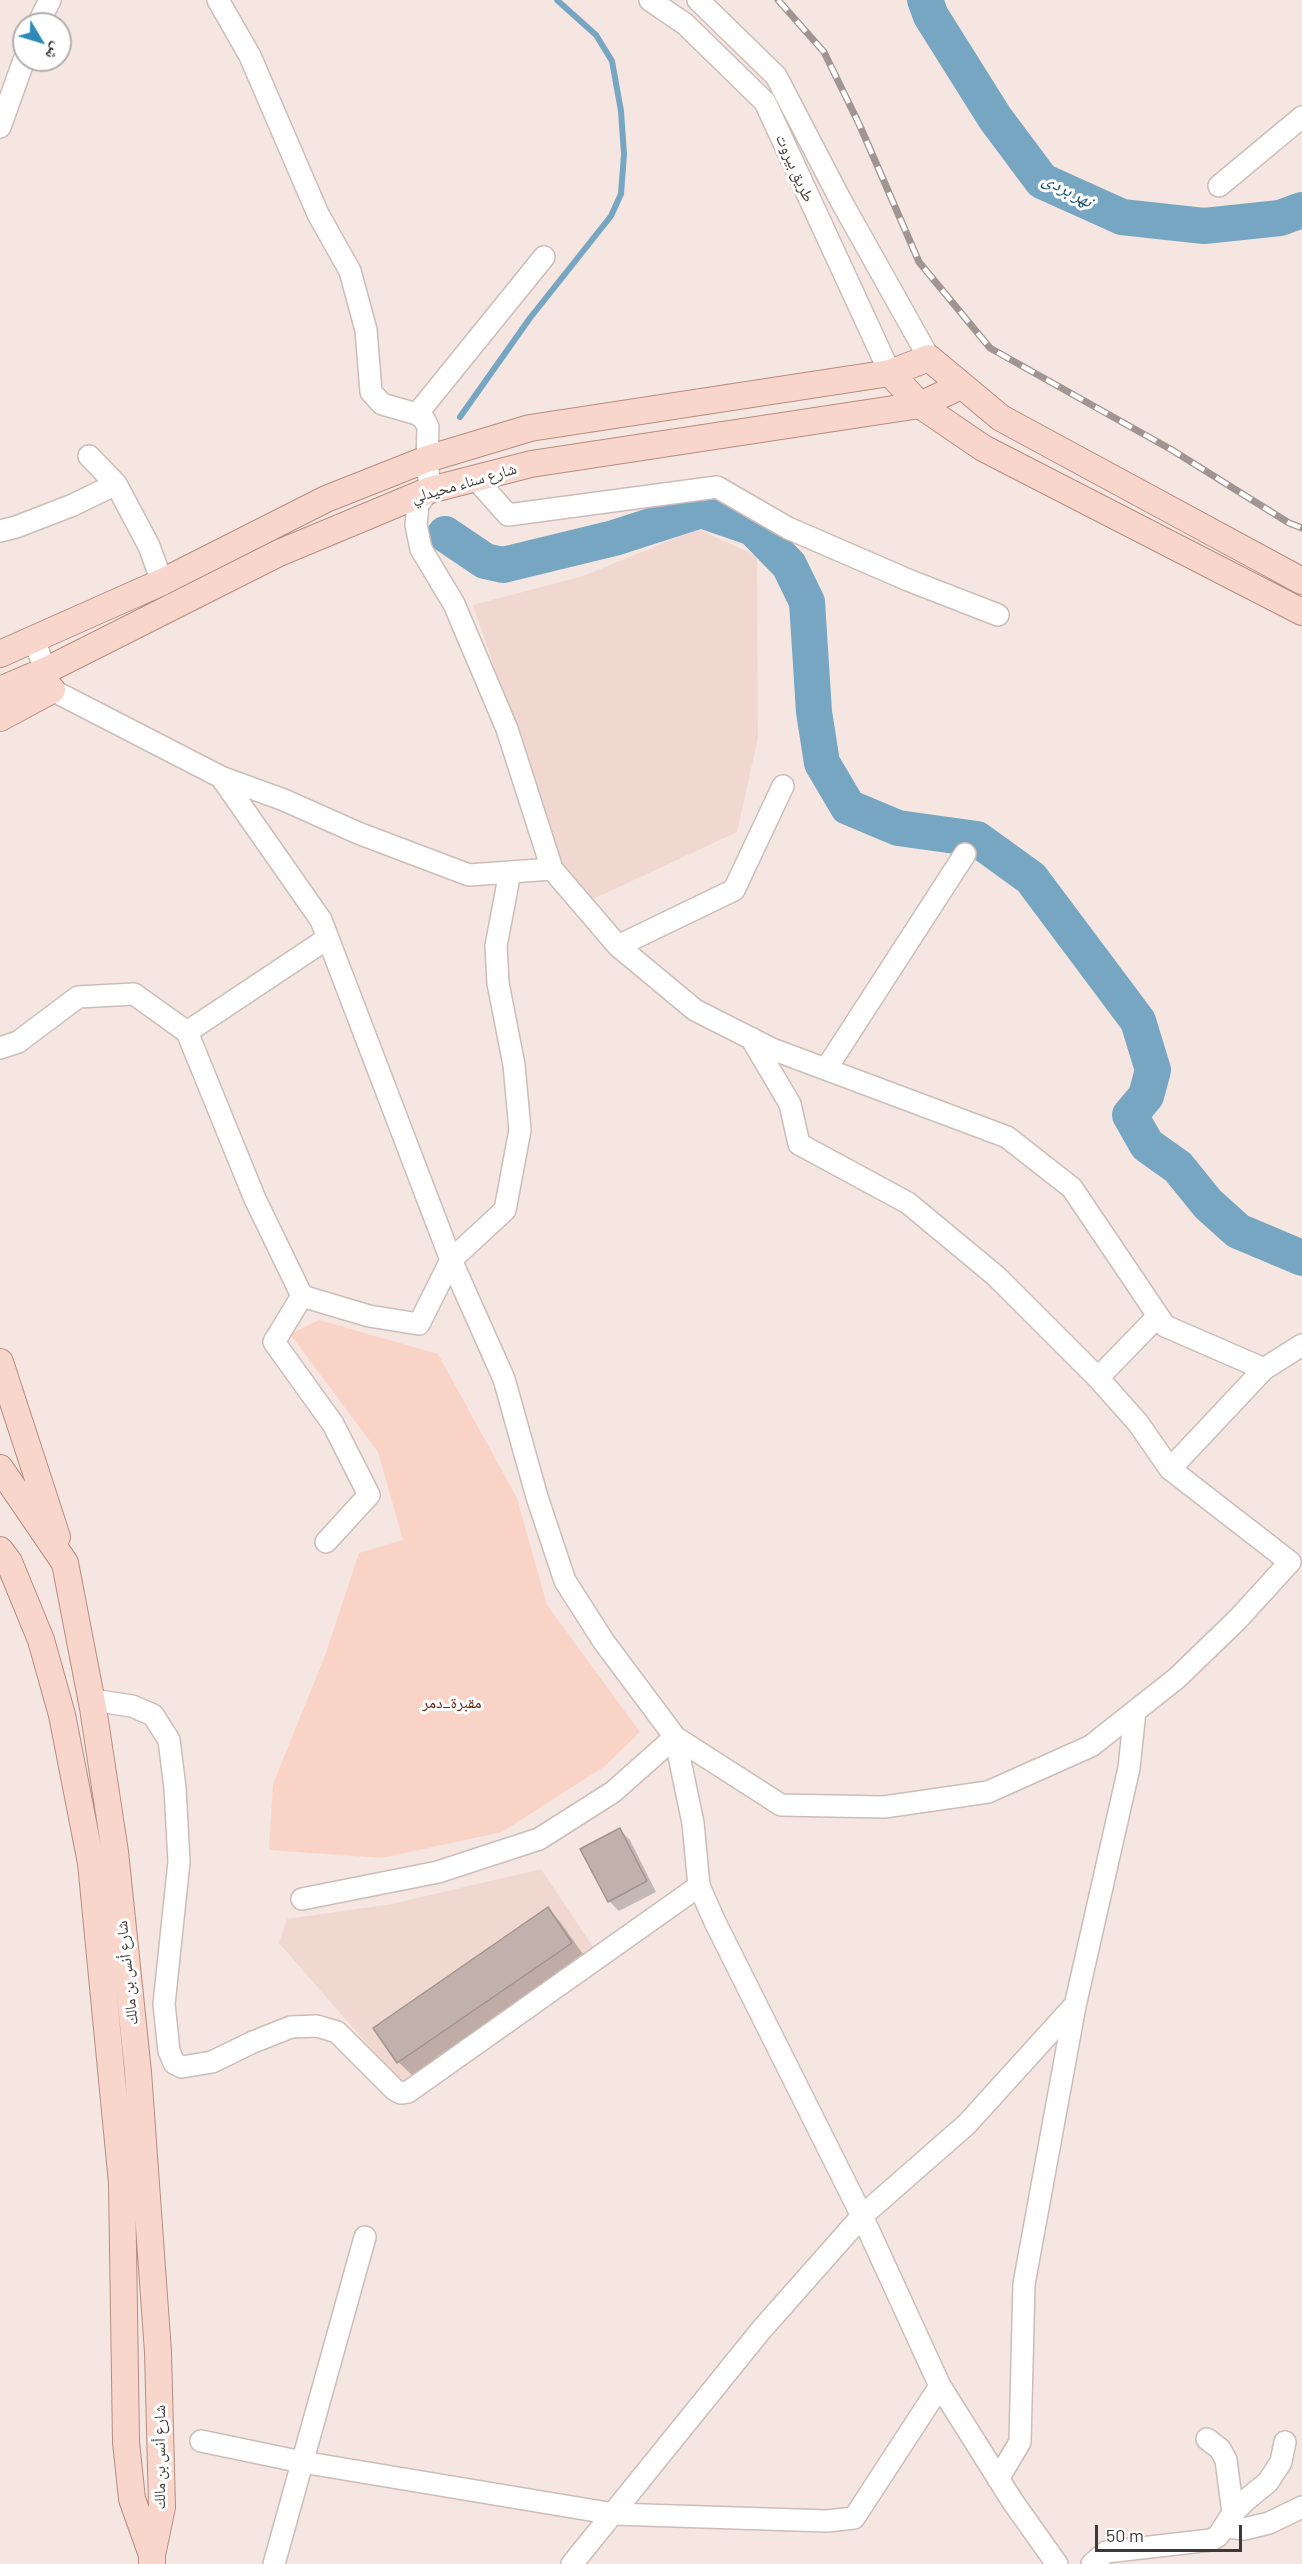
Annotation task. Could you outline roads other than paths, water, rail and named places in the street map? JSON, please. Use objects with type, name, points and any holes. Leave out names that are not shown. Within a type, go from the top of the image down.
[{"type":"main road","points":[[0,654],[162,582],[326,499],[427,459],[530,428],[890,373],[930,358],[1001,418],[1302,581]]},
{"type":"main road","points":[[890,373],[920,405],[983,448],[1302,612]]},
{"type":"main road","name":"شارع سناء محيدلي","points":[[0,690],[50,680],[279,554],[430,490],[531,464],[920,405],[961,386]]},
{"type":"main road","points":[[0,718],[50,680]]},
{"type":"main road","points":[[0,1362],[65,1563]]},
{"type":"main road","points":[[0,1410],[28,1446]]},
{"type":"main road","name":"شارع أنس بن مالك","points":[[0,1468],[65,1563],[92,1704],[115,1851],[138,2072],[158,2340],[162,2507],[152,2559]]},
{"type":"main road","name":"شارع أنس بن مالك","points":[[0,1550],[9,1562],[41,1640],[62,1715],[91,1863],[122,2183],[126,2442],[132,2499],[152,2559]]},
{"type":"main road","points":[[62,1715],[92,1704]]},
{"type":"street","points":[[218,0],[250,56],[318,214],[350,271],[366,330],[371,392],[382,404],[424,418],[428,427],[427,459],[430,490],[418,504],[416,525],[421,549],[454,604],[507,729],[552,869],[618,946],[695,1010],[772,1048],[1007,1137],[1072,1188],[1165,1326],[1264,1369]]},
{"type":"street","name":"طريق بيروت","points":[[650,0],[685,24],[765,102],[890,373]]},
{"type":"street","points":[[698,0],[776,76],[840,199],[930,358]]},
{"type":"street","points":[[0,127],[20,72]]},
{"type":"street","points":[[1219,186],[1302,117]]},
{"type":"street","points":[[417,414],[544,256]]},
{"type":"street","points":[[89,456],[116,484],[149,546],[162,582]]},
{"type":"street","points":[[474,477],[508,515],[717,487],[788,528],[908,580],[998,615]]},
{"type":"street","points":[[0,531],[54,512],[116,484]]},
{"type":"street","points":[[34,639],[50,680],[221,777],[469,875],[552,869]]},
{"type":"street","points":[[221,777],[321,920],[451,1260],[504,1379],[537,1497],[565,1581],[604,1642],[675,1737],[781,1805],[884,1807],[988,1792],[1091,1746],[1177,1678],[1238,1618],[1296,1566],[1170,1468],[1138,1423],[1098,1378],[996,1276],[908,1203],[799,1144],[790,1104],[751,1038]]},
{"type":"street","points":[[618,946],[734,890],[783,786]]},
{"type":"street","points":[[826,1069],[965,854]]},
{"type":"street","points":[[0,1048],[18,1042],[78,997],[134,994],[187,1032],[255,1199],[302,1296],[369,1316],[419,1324],[451,1260],[505,1210],[520,1131],[514,1065],[498,983],[496,946],[510,872]]},
{"type":"street","points":[[187,1032],[328,938]]},
{"type":"street","points":[[302,1296],[274,1342],[333,1424],[369,1495],[326,1542]]},
{"type":"street","points":[[1098,1378],[1158,1316]]},
{"type":"street","points":[[1170,1468],[1264,1369],[1302,1345]]},
{"type":"street","points":[[92,1704],[132,1706],[153,1715],[169,1740],[175,1788],[179,1862],[164,2004],[170,2051],[174,2063],[182,2067],[212,2062],[252,2042],[291,2027],[316,2026],[338,2032],[395,2090],[401,2093],[408,2092],[699,1886]]},
{"type":"street","points":[[998,2479],[1020,2442],[1024,2284],[1075,2006],[1130,1768],[1135,1711]]},
{"type":"street","points":[[675,1737],[693,1823],[699,1886],[862,2216],[940,2386],[998,2479],[1057,2564]]},
{"type":"street","points":[[302,1899],[438,1872],[539,1839],[613,1792],[675,1737]]},
{"type":"street","points":[[572,2564],[762,2329],[862,2216],[967,2124],[1075,2006]]},
{"type":"street","points":[[274,2564],[366,2237]]},
{"type":"street","points":[[201,2441],[302,2462],[614,2514],[827,2521],[854,2518],[940,2386]]},
{"type":"street","points":[[1207,2439],[1220,2449],[1226,2460],[1229,2520]]},
{"type":"street","points":[[1092,2564],[1106,2552],[1211,2540],[1268,2482],[1281,2462],[1285,2442]]},
{"type":"street","points":[[1229,2520],[1244,2529],[1269,2523],[1302,2507]]},
{"type":"waterway","points":[[460,417],[530,318],[611,216],[621,194],[624,154],[621,111],[612,61],[596,35],[557,0]]},
{"type":"waterway","name":"نهر بردى","points":[[925,0],[931,16],[995,118],[1042,181],[1122,217],[1204,226],[1280,218],[1302,210]]},
{"type":"waterway","points":[[445,534],[485,561],[503,565],[614,538],[701,510],[753,528],[789,565],[807,602],[814,712],[822,763],[848,807],[898,828],[977,839],[1031,878],[1138,1021],[1153,1070],[1146,1096],[1130,1115],[1147,1145],[1178,1167],[1208,1204],[1238,1231],[1302,1258]]},
{"type":"railway","points":[[778,0],[824,52],[860,126],[919,262],[990,348],[1172,450],[1289,523],[1302,528]]},
{"type":"park label","name":"مقبرة_دمر","points":[[452,1703]]}]
